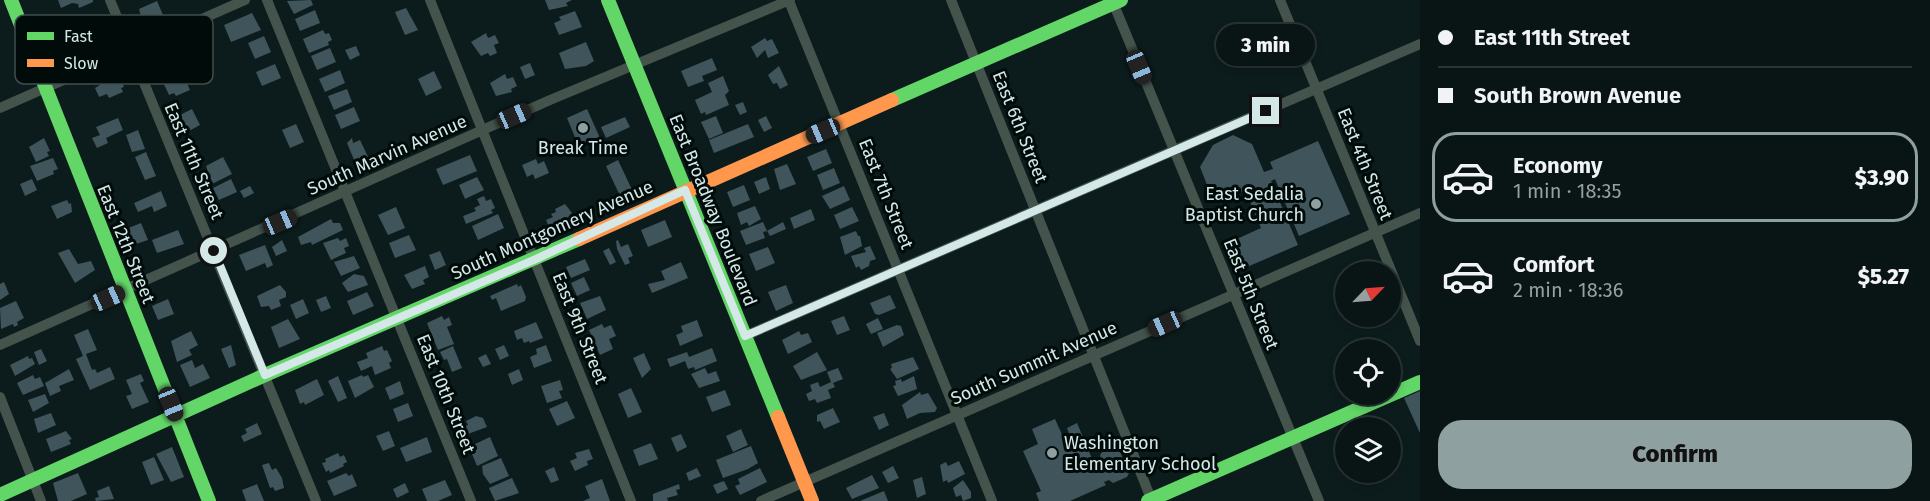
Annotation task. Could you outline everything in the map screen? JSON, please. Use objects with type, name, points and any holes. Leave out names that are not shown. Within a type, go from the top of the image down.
[{"type":"main road","name":"East 12th Street","points":[[11,0],[17,15]]},
{"type":"main road","name":"East Broadway Boulevard","points":[[608,0],[812,501]]},
{"type":"main road","name":"South Montgomery Avenue","points":[[0,495],[176,418],[265,375],[536,259],[685,190],[1115,1]]},
{"type":"main road","name":"East 12th Street","points":[[43,84],[209,501]]},
{"type":"main road","points":[[1151,500],[1420,382]]},
{"type":"street","name":"East 11th Street","points":[[110,0],[116,15]]},
{"type":"street","points":[[211,15],[245,0]]},
{"type":"street","name":"East 10th Street","points":[[267,0],[471,501]]},
{"type":"street","name":"East 9th Street","points":[[430,0],[536,259],[631,501]]},
{"type":"street","name":"South Marvin Avenue","points":[[0,345],[346,193],[483,130],[789,0]]},
{"type":"street","name":"East 7th Street","points":[[789,0],[992,501]]},
{"type":"street","name":"East 6th Street","points":[[951,0],[1095,355],[1151,500]]},
{"type":"street","name":"East 4th Street","points":[[1280,0],[1420,341]]},
{"type":"street","name":"East 5th Street","points":[[1115,1],[1174,151],[1319,501]]},
{"type":"street","points":[[745,336],[1420,44]]},
{"type":"street","points":[[0,108],[54,84]]},
{"type":"street","name":"East 11th Street","points":[[145,84],[316,501]]},
{"type":"street","name":"South Summit Avenue","points":[[761,501],[1420,213]]},
{"type":"street","points":[[0,397],[41,501]]},
{"type":"building","points":[[58,0],[93,0],[93,2],[79,8],[78,4],[72,3],[61,8]]},
{"type":"building","points":[[311,0],[313,5],[294,14],[287,1]]},
{"type":"building","points":[[545,0],[572,0],[566,3],[568,6],[549,10]]},
{"type":"building","points":[[157,1],[163,15],[141,15],[139,9]]},
{"type":"building","points":[[406,8],[418,30],[405,35],[395,12]]},
{"type":"building","points":[[315,10],[320,23],[300,31],[295,19]]},
{"type":"building","points":[[575,11],[582,27],[559,35],[554,23],[561,20],[559,17]]},
{"type":"building","points":[[252,13],[261,30],[231,42],[224,25]]},
{"type":"building","points":[[323,30],[325,34],[329,33],[332,40],[328,42],[329,45],[309,53],[303,39]]},
{"type":"building","points":[[486,33],[488,38],[495,35],[499,43],[494,45],[497,53],[481,56],[471,42]]},
{"type":"building","points":[[264,36],[271,52],[255,59],[248,43]]},
{"type":"building","points":[[765,38],[767,41],[772,39],[779,53],[768,58],[765,50],[757,58],[751,47]]},
{"type":"building","points":[[586,42],[594,61],[586,66],[565,69],[559,53]]},
{"type":"building","points":[[356,46],[360,55],[350,60],[345,50]]},
{"type":"building","points":[[330,48],[336,62],[317,70],[311,56]]},
{"type":"building","points":[[712,58],[717,70],[702,76],[704,81],[688,87],[681,71]]},
{"type":"building","points":[[530,63],[535,75],[525,79],[520,67]]},
{"type":"building","points":[[275,64],[281,78],[262,86],[256,72]]},
{"type":"building","points":[[779,66],[788,85],[780,89],[777,83],[773,84],[768,75]]},
{"type":"building","points":[[340,70],[345,83],[325,92],[319,79]]},
{"type":"building","points":[[434,71],[442,88],[426,96],[418,79]]},
{"type":"building","points":[[505,74],[507,79],[513,77],[517,86],[511,89],[512,92],[496,96],[490,83]]},
{"type":"building","points":[[723,76],[729,91],[725,95],[729,105],[706,115],[705,112],[701,114],[695,100],[712,92],[708,83]]},
{"type":"building","points":[[102,84],[123,84],[124,87],[121,88],[123,92],[109,98],[107,94],[99,97],[95,88]]},
{"type":"building","points":[[164,84],[187,84],[190,90],[176,96],[174,93],[169,95]]},
{"type":"building","points":[[347,89],[352,102],[334,110],[328,96]]},
{"type":"building","points":[[743,102],[747,112],[740,115],[735,105]]},
{"type":"building","points":[[354,107],[360,121],[341,129],[335,115]]},
{"type":"building","points":[[192,109],[200,125],[189,131],[180,115]]},
{"type":"building","name":"Break Time","points":[[587,109],[600,138],[579,147],[567,118]]},
{"type":"building","points":[[716,116],[723,133],[709,139],[701,122]]},
{"type":"building","points":[[766,116],[772,128],[764,132],[758,120]]},
{"type":"building","name":"Break Time","points":[[625,117],[630,127],[606,138],[601,127]]},
{"type":"building","points":[[118,118],[123,130],[106,138],[108,143],[97,148],[92,138],[100,135],[96,127]]},
{"type":"building","points":[[296,124],[304,142],[290,148],[282,130]]},
{"type":"building","points":[[748,124],[754,137],[714,153],[709,140]]},
{"type":"building","points":[[138,130],[145,149],[132,152],[126,135]]},
{"type":"building","name":"East Sedalia Baptist Church","points":[[1233,135],[1252,144],[1264,172],[1273,169],[1270,162],[1318,141],[1350,214],[1299,236],[1275,179],[1271,181],[1298,245],[1240,270],[1228,243],[1261,228],[1245,190],[1234,195],[1209,190],[1200,167],[1213,145]]},
{"type":"building","points":[[44,138],[50,151],[47,152],[49,156],[36,162],[29,147]]},
{"type":"building","points":[[352,138],[353,143],[360,140],[370,161],[357,167],[347,143]]},
{"type":"building","points":[[826,149],[832,163],[813,171],[807,157]]},
{"type":"building","points":[[146,152],[156,176],[145,180],[135,157]]},
{"type":"building","points":[[470,155],[477,171],[443,185],[436,169]]},
{"type":"building","points":[[223,157],[232,174],[212,184],[206,166]]},
{"type":"building","points":[[53,158],[58,169],[53,171],[54,174],[37,181],[30,166]]},
{"type":"building","points":[[536,159],[538,164],[544,161],[549,173],[535,179],[533,174],[527,177],[522,165]]},
{"type":"building","points":[[618,160],[634,194],[622,200],[606,166]]},
{"type":"building","points":[[787,164],[796,184],[780,190],[774,169]]},
{"type":"building","points":[[834,168],[840,183],[823,190],[817,175]]},
{"type":"building","points":[[477,177],[484,190],[465,199],[459,185]]},
{"type":"building","points":[[766,177],[770,189],[759,194],[754,182]]},
{"type":"building","points":[[32,179],[37,190],[25,196],[20,184]]},
{"type":"building","points":[[231,179],[237,192],[219,200],[213,188]]},
{"type":"building","points":[[744,185],[750,200],[733,207],[727,192]]},
{"type":"building","points":[[250,186],[254,193],[244,198],[240,191]]},
{"type":"building","points":[[844,186],[850,200],[830,209],[822,196]]},
{"type":"building","points":[[161,191],[167,206],[154,212],[152,206],[138,212],[134,203]]},
{"type":"building","points":[[484,196],[486,201],[491,199],[495,208],[491,210],[493,213],[466,224],[463,216],[476,211],[474,208],[480,205],[477,199]]},
{"type":"building","points":[[67,200],[69,204],[71,203],[72,212],[57,219],[51,206]]},
{"type":"building","points":[[565,204],[572,213],[570,222],[556,229],[554,225],[549,227],[546,220],[553,217],[551,214],[556,212],[555,209]]},
{"type":"building","points":[[755,206],[761,219],[749,226],[747,222],[741,225],[737,213]]},
{"type":"building","points":[[396,207],[405,228],[388,235],[378,215]]},
{"type":"building","points":[[852,207],[859,221],[840,229],[834,215]]},
{"type":"building","points":[[811,209],[815,220],[794,229],[790,218]]},
{"type":"building","points":[[498,214],[504,228],[478,240],[472,226]]},
{"type":"building","points":[[331,219],[333,223],[340,223],[343,230],[312,245],[311,242],[301,245],[298,237]]},
{"type":"building","points":[[665,220],[672,237],[648,247],[641,230]]},
{"type":"building","points":[[763,222],[767,231],[763,232],[765,238],[746,245],[740,231]]},
{"type":"building","points":[[783,222],[786,229],[770,236],[767,231]]},
{"type":"building","points":[[141,223],[148,240],[133,245],[126,229]]},
{"type":"building","points":[[178,230],[184,244],[157,253],[152,240]]},
{"type":"building","points":[[856,231],[860,236],[862,246],[845,255],[840,237]]},
{"type":"building","points":[[409,235],[416,250],[395,258],[389,243]]},
{"type":"building","points":[[338,238],[340,241],[346,238],[349,246],[344,248],[346,253],[331,260],[323,243]]},
{"type":"building","points":[[282,240],[287,251],[276,256],[272,247]]},
{"type":"building","points":[[618,240],[621,247],[628,244],[633,256],[628,258],[630,263],[625,265],[617,249],[616,241]]},
{"type":"building","points":[[265,245],[273,265],[267,268],[265,263],[246,271],[239,255]]},
{"type":"building","points":[[870,246],[876,259],[870,261],[869,266],[861,270],[859,266],[856,268],[851,256],[866,252],[864,248]]},
{"type":"building","points":[[768,247],[775,263],[756,271],[749,254]]},
{"type":"building","points":[[609,248],[616,262],[610,265],[603,251]]},
{"type":"building","points":[[69,249],[78,264],[91,261],[95,270],[75,283],[58,253]]},
{"type":"building","points":[[440,251],[446,265],[435,270],[429,255]]},
{"type":"building","points":[[354,256],[360,268],[341,276],[334,262]]},
{"type":"building","points":[[585,259],[590,270],[571,278],[566,267]]},
{"type":"building","points":[[681,262],[688,278],[652,293],[648,284],[665,280],[661,271]]},
{"type":"building","points":[[425,266],[429,277],[423,280],[425,284],[412,289],[404,275]]},
{"type":"building","points":[[354,274],[364,276],[368,285],[348,292],[342,283]]},
{"type":"building","points":[[584,277],[590,290],[577,296],[571,283]]},
{"type":"building","points":[[4,282],[9,294],[0,300],[0,284]]},
{"type":"building","points":[[517,284],[518,287],[521,285],[526,297],[525,301],[501,311],[496,298],[492,300],[490,296]]},
{"type":"building","points":[[280,285],[286,292],[286,297],[279,300],[281,306],[271,310],[269,306],[261,307],[257,296]]},
{"type":"building","points":[[786,285],[793,303],[776,311],[768,292]]},
{"type":"building","points":[[367,292],[374,306],[353,315],[347,301]]},
{"type":"building","points":[[890,295],[896,308],[879,315],[875,314],[870,303]]},
{"type":"building","points":[[326,296],[331,308],[321,312],[316,300]]},
{"type":"building","points":[[600,296],[606,310],[587,319],[580,303]]},
{"type":"building","points":[[168,299],[174,314],[158,320],[152,306]]},
{"type":"building","points":[[303,299],[309,313],[296,319],[290,305]]},
{"type":"building","points":[[16,301],[24,318],[14,327],[13,324],[1,329],[0,308]]},
{"type":"building","points":[[442,316],[444,320],[449,317],[452,325],[447,327],[454,344],[438,350],[427,323]]},
{"type":"building","points":[[844,316],[850,330],[837,335],[831,321]]},
{"type":"building","points":[[878,318],[883,329],[871,334],[866,324]]},
{"type":"building","points":[[288,319],[300,339],[279,348],[271,327]]},
{"type":"building","points":[[697,320],[703,336],[680,346],[676,335],[683,332],[681,326]]},
{"type":"building","points":[[536,322],[543,338],[530,343],[529,341],[524,343],[522,338],[517,340],[514,331]]},
{"type":"building","points":[[602,324],[604,328],[611,325],[616,336],[609,339],[613,349],[600,355],[589,330]]},
{"type":"building","points":[[897,325],[901,326],[904,335],[883,347],[877,333]]},
{"type":"building","points":[[88,329],[97,350],[86,354],[92,370],[95,369],[97,373],[110,367],[115,379],[90,390],[76,359],[83,356],[74,335]]},
{"type":"building","points":[[191,331],[198,345],[189,350],[192,355],[177,362],[171,341]]},
{"type":"building","points":[[799,331],[801,335],[808,333],[812,342],[788,354],[782,340]]},
{"type":"building","points":[[231,345],[236,365],[229,368],[221,349]]},
{"type":"building","points":[[504,345],[509,356],[500,360],[495,349]]},
{"type":"building","points":[[546,345],[552,361],[534,368],[530,357],[537,354],[536,349]]},
{"type":"building","points":[[382,346],[384,351],[387,350],[392,361],[389,363],[391,368],[375,375],[372,366],[361,371],[357,362],[368,358],[366,353]]},
{"type":"building","points":[[453,346],[462,368],[452,372],[447,359],[444,360],[440,352]]},
{"type":"building","points":[[712,348],[717,361],[695,370],[694,367],[688,369],[685,361],[670,367],[667,359],[687,352],[689,357]]},
{"type":"building","points":[[41,349],[47,361],[39,365],[34,352]]},
{"type":"building","points":[[817,352],[827,370],[801,380],[793,366]]},
{"type":"building","points":[[644,353],[651,369],[642,378],[633,358]]},
{"type":"building","points":[[486,354],[491,364],[483,367],[478,358]]},
{"type":"building","points":[[28,356],[35,364],[15,376],[10,365]]},
{"type":"building","points":[[913,357],[919,369],[897,379],[890,369],[891,364]]},
{"type":"building","points":[[192,360],[195,368],[203,364],[210,378],[190,387],[180,365]]},
{"type":"building","points":[[705,368],[708,374],[716,371],[720,381],[699,388],[691,374]]},
{"type":"building","points":[[838,368],[843,379],[833,383],[835,387],[828,390],[831,398],[817,403],[815,399],[809,401],[806,394],[812,391],[810,385],[818,382],[820,387],[831,382],[827,372]]},
{"type":"building","points":[[69,369],[74,380],[59,386],[61,391],[50,396],[45,383]]},
{"type":"building","points":[[519,369],[523,380],[512,385],[508,374]]},
{"type":"building","points":[[141,374],[144,381],[140,383],[149,402],[132,409],[126,396],[132,394],[126,380]]},
{"type":"building","points":[[33,375],[35,379],[40,377],[44,386],[23,395],[17,383]]},
{"type":"building","points":[[362,375],[363,377],[368,375],[374,387],[355,398],[348,381]]},
{"type":"building","points":[[338,376],[347,398],[338,402],[328,381]]},
{"type":"building","points":[[914,376],[917,389],[898,396],[893,386],[896,385],[895,381],[901,379],[902,382]]},
{"type":"building","points":[[317,379],[324,395],[305,405],[304,402],[300,404],[295,390]]},
{"type":"building","points":[[560,380],[563,390],[559,391],[562,398],[547,403],[541,386]]},
{"type":"building","points":[[400,381],[404,394],[390,400],[385,388]]},
{"type":"building","points":[[631,388],[642,412],[628,418],[618,394]]},
{"type":"building","points":[[725,390],[731,405],[712,412],[706,397]]},
{"type":"building","points":[[1420,391],[1420,433],[1404,398]]},
{"type":"building","points":[[920,392],[921,395],[928,393],[937,408],[935,412],[920,413],[907,419],[902,405]]},
{"type":"building","points":[[45,394],[49,403],[33,412],[28,400]]},
{"type":"building","points":[[567,401],[575,418],[557,426],[549,409]]},
{"type":"building","points":[[408,403],[413,416],[398,422],[393,409]]},
{"type":"building","points":[[833,408],[840,422],[824,429],[820,421],[817,422],[817,415]]},
{"type":"building","points":[[51,413],[56,425],[38,433],[34,419]]},
{"type":"building","points":[[884,413],[889,425],[879,430],[873,417]]},
{"type":"building","points":[[476,416],[483,418],[487,427],[465,435],[461,428],[468,425],[466,421]]},
{"type":"building","name":"Washington Elementary School","points":[[1055,419],[1064,439],[1070,436],[1067,428],[1077,423],[1096,468],[1103,464],[1101,453],[1115,446],[1119,449],[1129,473],[1127,477],[1113,483],[1109,480],[1104,482],[1106,485],[1070,501],[1039,501],[1036,493],[1041,491],[1023,451],[1038,444],[1032,429]]},
{"type":"building","points":[[257,423],[262,434],[244,442],[241,436],[247,433],[245,429]]},
{"type":"building","points":[[741,429],[748,445],[733,452],[726,436]]},
{"type":"building","points":[[66,431],[72,439],[69,440],[71,444],[51,452],[46,439]]},
{"type":"building","points":[[389,431],[395,446],[383,451],[376,436]]},
{"type":"building","points":[[681,434],[687,447],[677,452],[671,438]]},
{"type":"building","points":[[427,437],[432,452],[406,462],[400,448]]},
{"type":"building","points":[[490,437],[498,456],[477,466],[472,454],[476,452],[473,445]]},
{"type":"building","points":[[651,443],[658,459],[639,466],[633,450]]},
{"type":"building","points":[[751,446],[758,463],[723,478],[716,460]]},
{"type":"building","points":[[172,447],[184,477],[171,482],[156,454]]},
{"type":"building","points":[[589,449],[593,459],[587,461],[588,465],[575,471],[570,461],[577,458],[575,453]]},
{"type":"building","points":[[338,453],[340,457],[344,455],[347,462],[330,473],[329,470],[326,472],[322,463],[326,462],[325,459]]},
{"type":"building","points":[[154,457],[164,480],[151,485],[142,462]]},
{"type":"building","points":[[501,458],[509,476],[490,484],[483,474],[482,466]]},
{"type":"building","points":[[959,461],[965,474],[948,483],[947,480],[943,482],[940,465],[946,462],[948,466]]},
{"type":"building","points":[[269,463],[272,470],[276,468],[282,478],[284,488],[275,491],[273,487],[270,488],[262,465]]},
{"type":"building","points":[[893,466],[899,478],[888,483],[882,472]]},
{"type":"building","points":[[554,467],[559,480],[551,483],[545,471]]},
{"type":"building","points":[[697,468],[701,476],[689,481],[686,473]]},
{"type":"building","points":[[760,468],[767,482],[740,495],[735,486],[740,484],[738,479]]},
{"type":"building","points":[[78,473],[87,494],[71,501],[58,501],[53,483]]},
{"type":"building","points":[[346,473],[349,476],[352,474],[357,486],[334,496],[327,481]]},
{"type":"building","points":[[872,475],[879,488],[852,499],[846,488]]},
{"type":"building","points":[[922,477],[926,494],[917,498],[913,480]]},
{"type":"building","points":[[512,478],[519,493],[495,501],[489,488]]},
{"type":"building","points":[[602,479],[610,501],[583,501],[590,498],[585,486]]},
{"type":"building","points":[[445,480],[452,495],[438,501],[427,501],[422,489]]},
{"type":"building","points":[[963,480],[971,492],[971,498],[963,501],[961,495],[956,497],[953,488]]},
{"type":"building","points":[[724,481],[728,489],[717,494],[713,485]]},
{"type":"building","points":[[405,483],[409,492],[397,498],[393,489]]},
{"type":"building","points":[[257,484],[264,501],[246,501],[242,490]]},
{"type":"building","points":[[679,484],[680,489],[676,490],[678,495],[667,498],[668,501],[653,501],[653,494]]},
{"type":"building","points":[[109,486],[114,499],[96,501],[95,498],[99,497],[97,491]]},
{"type":"building","points":[[884,491],[888,501],[860,501]]},
{"type":"traffic: fast","points":[[11,0],[17,15]]},
{"type":"traffic: fast","points":[[608,0],[778,417]]},
{"type":"traffic: fast","points":[[892,100],[1121,0]]},
{"type":"traffic: fast","points":[[44,84],[209,501]]},
{"type":"traffic: fast","points":[[0,495],[265,375],[579,239]]},
{"type":"traffic: fast","points":[[1148,501],[1420,382]]},
{"type":"traffic: slow","points":[[579,239],[892,100]]},
{"type":"traffic: slow","points":[[778,417],[812,501]]},
{"type":"place","name":"Break Time","points":[[583,128]]},
{"type":"place","name":"East Sedalia Baptist Church","points":[[1316,204]]},
{"type":"place","name":"Washington Elementary School","points":[[1052,453]]},
{"type":"route","points":[[214,251],[265,375],[536,259],[685,190],[745,336],[1266,111]]}]
